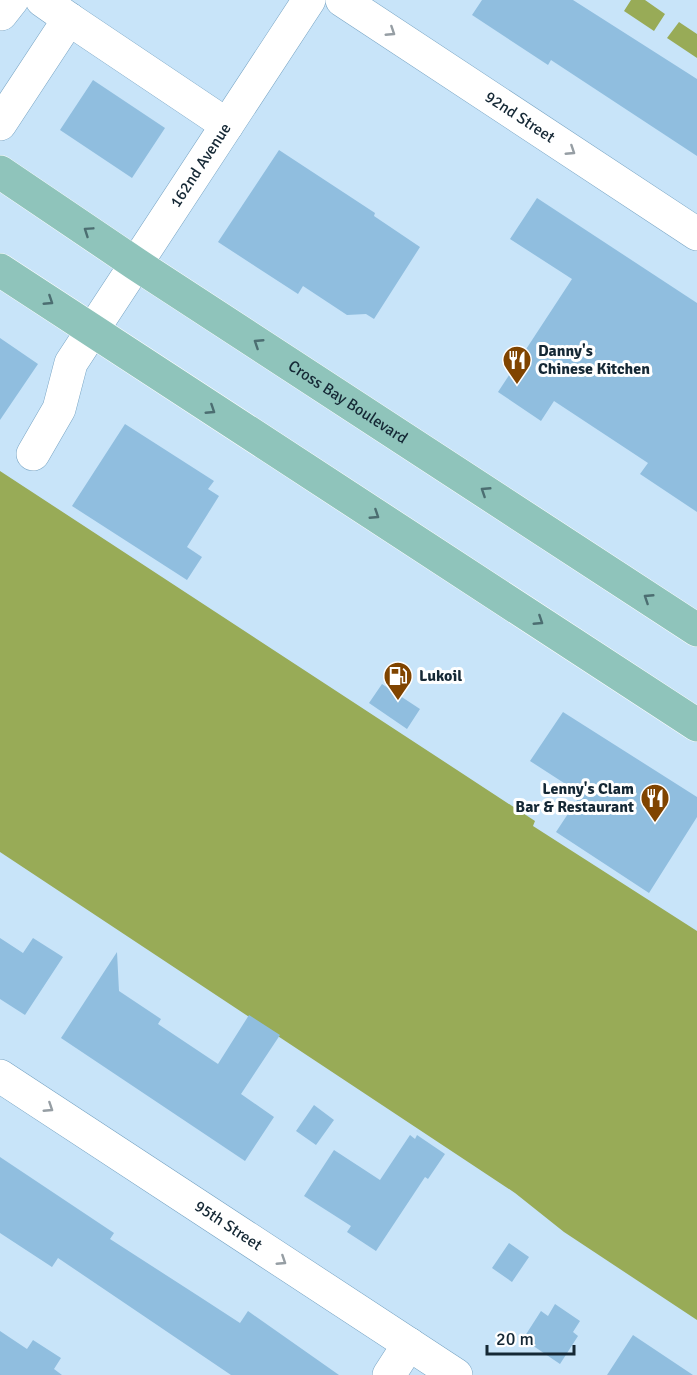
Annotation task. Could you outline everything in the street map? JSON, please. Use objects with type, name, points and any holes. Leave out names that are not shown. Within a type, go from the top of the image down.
[{"type":"main road","name":"Cross Bay Boulevard","points":[[0,172],[136,264],[697,630]]},
{"type":"main road","points":[[0,270],[697,725]]},
{"type":"street","points":[[1,14],[12,0]]},
{"type":"street","points":[[42,0],[227,125]]},
{"type":"street","name":"162nd Avenue","points":[[33,454],[59,409],[71,363],[309,0]]},
{"type":"street","name":"92nd Street","points":[[342,0],[697,234]]},
{"type":"street","points":[[0,124],[10,86],[69,19]]},
{"type":"street","name":"95th Street","points":[[0,1076],[456,1375]]},
{"type":"street","points":[[389,1375],[409,1344]]},
{"type":"shaded area","points":[[631,0],[645,0],[665,14],[654,31],[624,11]]},
{"type":"shaded area","points":[[679,22],[697,34],[697,58],[667,38]]},
{"type":"shaded area","points":[[0,471],[535,821],[533,826],[697,931],[697,1320],[564,1232],[515,1193],[0,852]]},
{"type":"building","points":[[482,0],[573,0],[697,79],[697,156],[551,60],[548,65],[472,15]]},
{"type":"building","points":[[93,80],[165,128],[132,178],[60,130]]},
{"type":"building","points":[[279,150],[375,213],[374,216],[420,247],[374,319],[366,314],[347,315],[303,286],[298,294],[218,242]]},
{"type":"building","points":[[537,198],[697,303],[697,512],[640,474],[648,463],[554,401],[541,421],[498,392],[572,279],[510,239]]},
{"type":"building","points":[[0,338],[38,364],[0,420]]},
{"type":"building","points":[[125,424],[214,481],[208,489],[219,496],[187,547],[202,557],[187,580],[72,506]]},
{"type":"building","points":[[382,684],[420,709],[407,729],[369,703]]},
{"type":"building","points":[[563,712],[697,797],[697,817],[649,893],[556,832],[581,794],[530,761]]},
{"type":"building","points":[[0,938],[23,953],[33,938],[63,957],[25,1015],[0,999]]},
{"type":"building","points":[[117,952],[119,991],[161,1019],[158,1024],[218,1064],[249,1015],[280,1035],[241,1094],[274,1117],[245,1161],[61,1038]]},
{"type":"building","points":[[314,1105],[334,1120],[316,1145],[296,1131]]},
{"type":"building","points":[[410,1135],[415,1139],[417,1135],[445,1154],[428,1179],[425,1177],[376,1251],[347,1232],[351,1226],[304,1196],[334,1150],[380,1180]]},
{"type":"building","points":[[0,1157],[114,1233],[110,1239],[240,1323],[248,1311],[339,1375],[231,1375],[58,1258],[52,1267],[0,1233]]},
{"type":"building","points":[[509,1243],[529,1257],[512,1282],[492,1268]]},
{"type":"building","points":[[555,1304],[580,1321],[573,1332],[578,1336],[560,1364],[523,1339],[541,1311],[548,1316]]},
{"type":"building","points":[[0,1331],[27,1349],[33,1340],[61,1358],[54,1369],[62,1375],[0,1375]]},
{"type":"building","points":[[633,1335],[693,1375],[607,1375]]},
{"type":"place","name":"Danny's Chinese Kitchen","points":[[517,386]]},
{"type":"place","name":"Lukoil","points":[[398,702]]},
{"type":"place","name":"Lenny's Clam Bar & Restaurant","points":[[655,824]]}]
